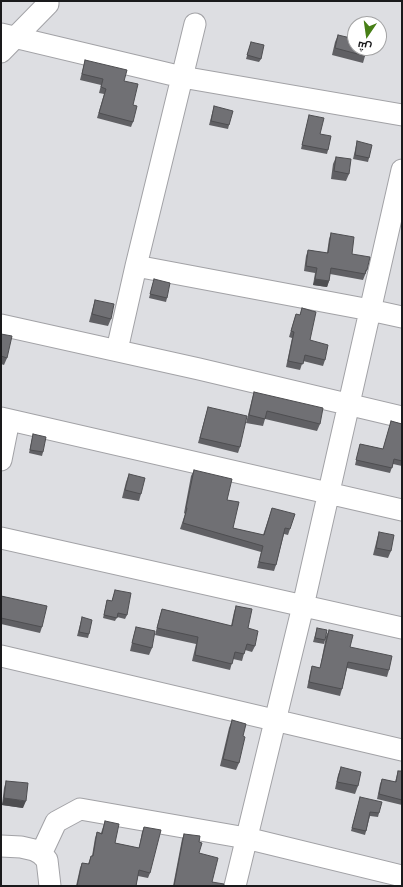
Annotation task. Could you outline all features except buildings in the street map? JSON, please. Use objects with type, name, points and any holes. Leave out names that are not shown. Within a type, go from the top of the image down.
[{"type":"street","points":[[6,41],[48,4],[48,1]]},
{"type":"street","points":[[117,350],[195,24]]},
{"type":"street","points":[[6,41],[182,77],[402,115]]},
{"type":"street","points":[[235,886],[303,606],[402,170]]},
{"type":"street","points":[[136,266],[402,317]]},
{"type":"street","points":[[1,325],[117,350],[402,417]]},
{"type":"street","points":[[1,460],[5,419],[402,510]]},
{"type":"street","points":[[1,538],[402,628]]},
{"type":"street","points":[[1,656],[402,750]]},
{"type":"street","points":[[42,854],[56,822],[80,809],[246,838],[402,876]]},
{"type":"street","points":[[1,846],[21,846],[42,854],[47,860],[50,886]]}]
